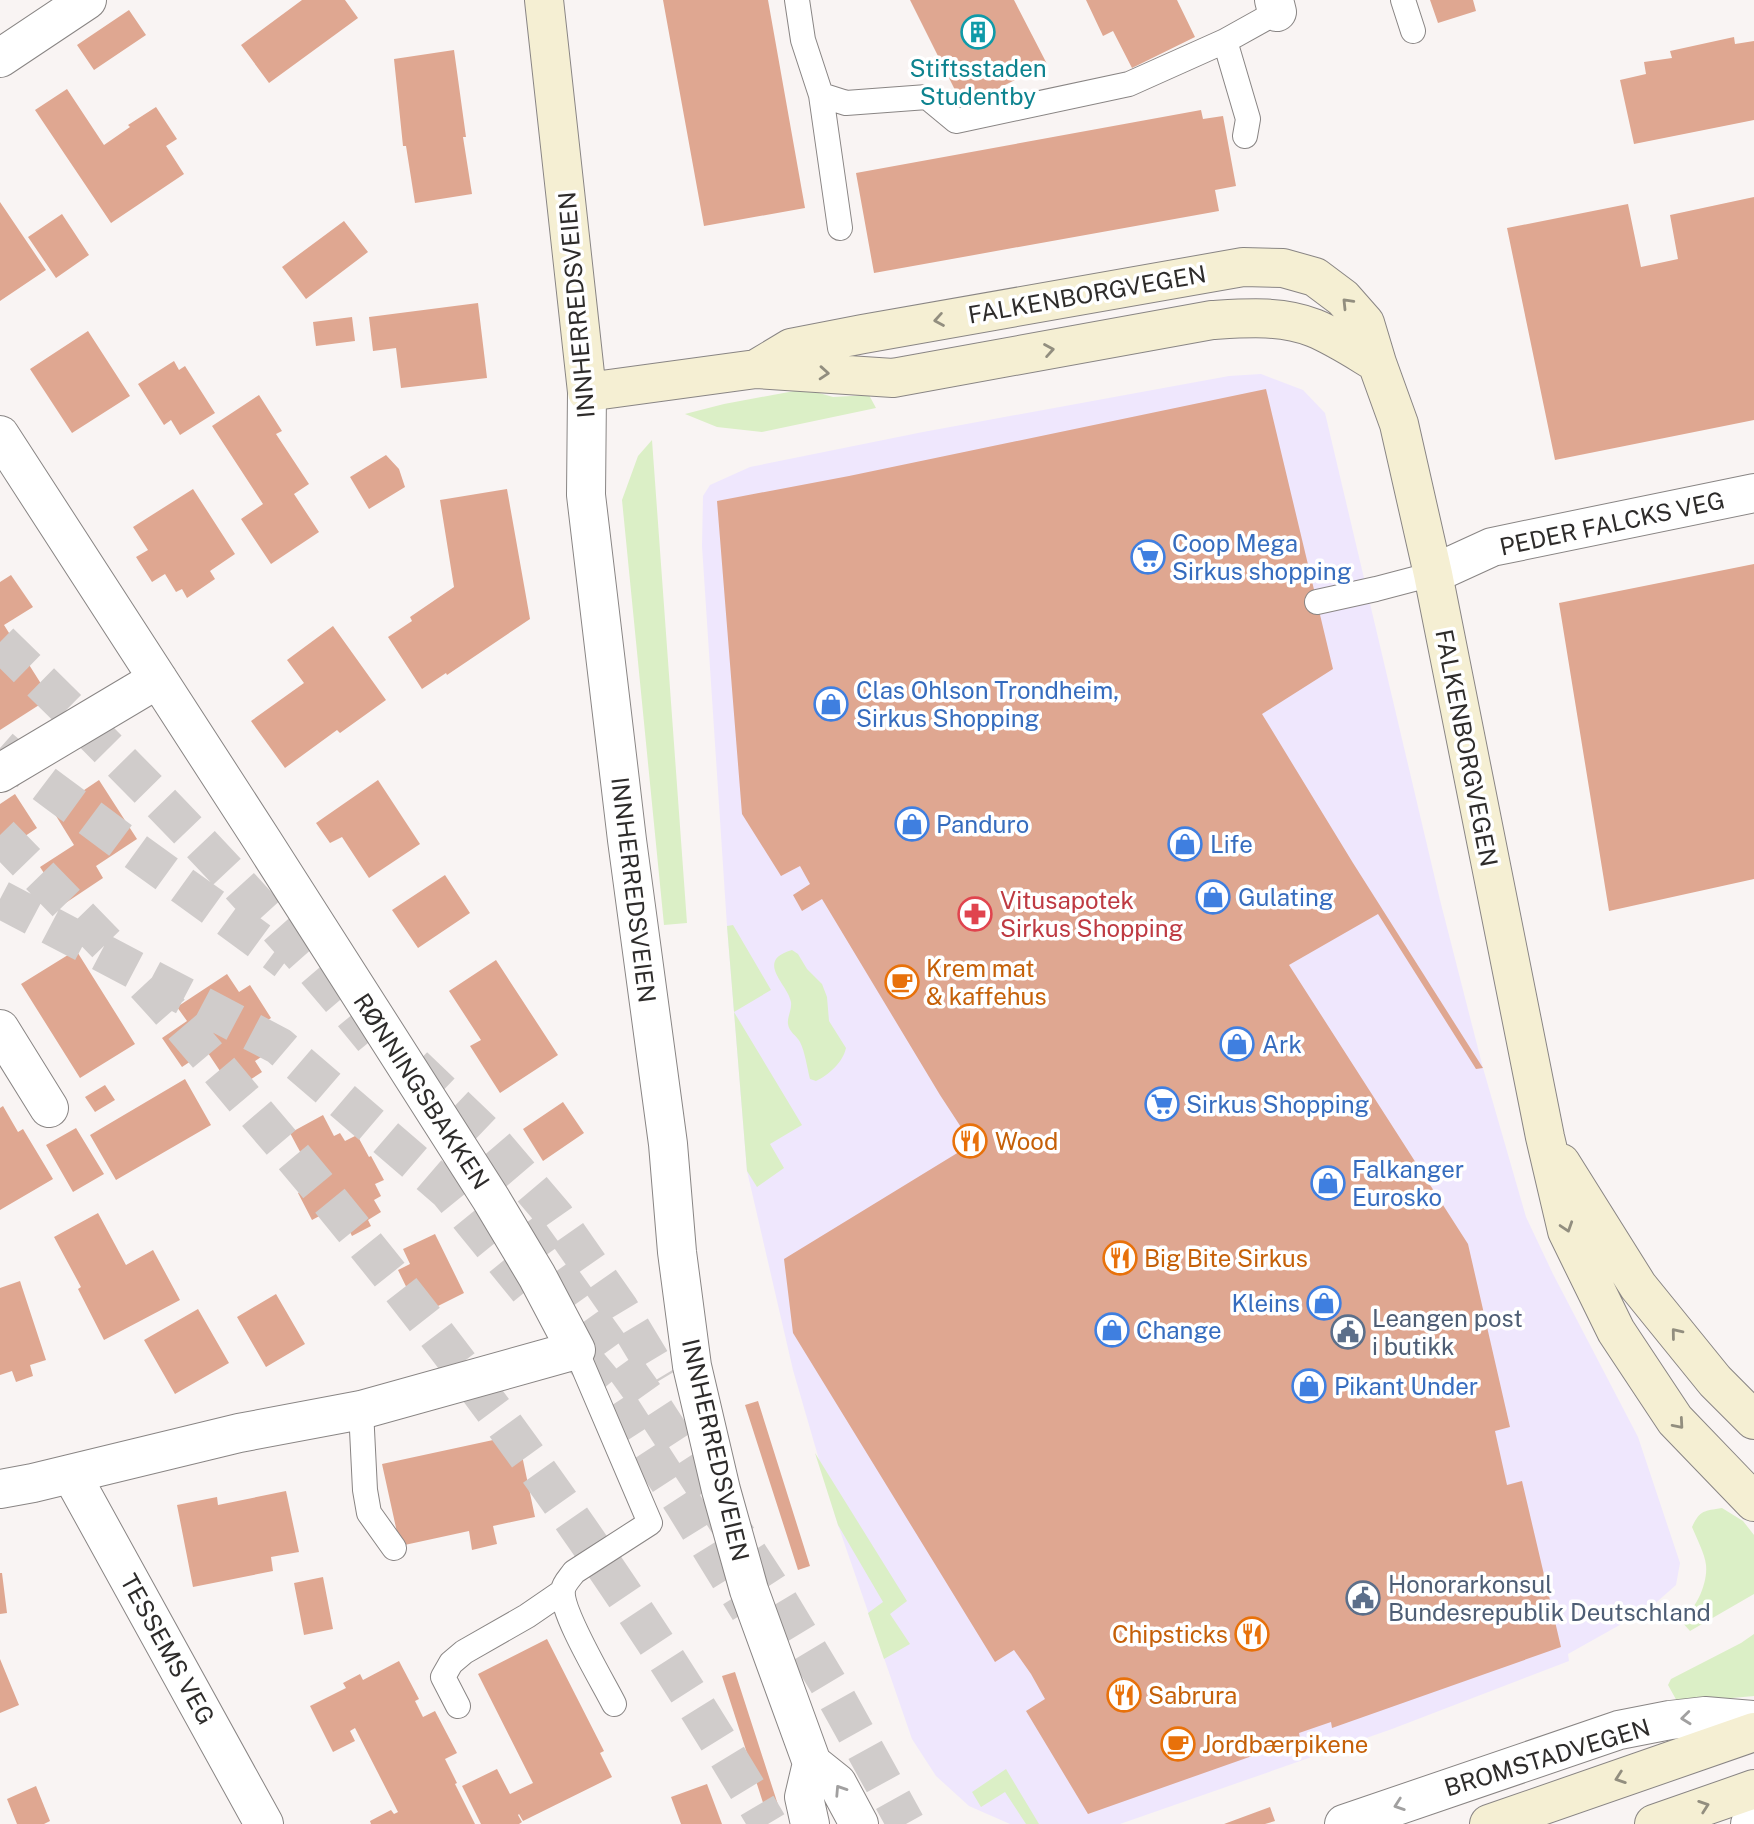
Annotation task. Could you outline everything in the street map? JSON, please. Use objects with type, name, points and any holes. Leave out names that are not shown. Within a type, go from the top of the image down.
[{"type":"main road","name":"INNHERREDSVEIEN","points":[[544,0],[587,392]]},
{"type":"main road","name":"FALKENBORGVEGEN","points":[[756,369],[791,348],[1243,267],[1283,268],[1315,277],[1343,298],[1366,323],[1399,424],[1433,574],[1545,1137],[1567,1231],[1616,1331],[1675,1420],[1754,1502]]},
{"type":"main road","name":"FALKENBORGVEGEN","points":[[587,392],[756,369],[892,378],[1212,320],[1250,317],[1290,321],[1315,328],[1377,363]]},
{"type":"main road","name":"FALKENBORGVEGEN","points":[[1545,1137],[1638,1286],[1715,1381],[1754,1420]]},
{"type":"main road","name":"BROMSTADVEGEN","points":[[1489,1824],[1754,1732]]},
{"type":"main road","points":[[1654,1824],[1754,1789]]},
{"type":"street","points":[[0,58],[87,0]]},
{"type":"street","name":"INNHERREDSVEIEN","points":[[587,392],[586,495],[692,1366],[721,1490],[750,1590],[812,1763],[837,1783],[859,1824]]},
{"type":"street","name":"RØNNINGSBAKKEN","points":[[0,435],[491,1199],[537,1276],[576,1350]]},
{"type":"street","name":"PEDER FALCKS VEG","points":[[1433,574],[1492,547],[1754,493]]},
{"type":"street","points":[[0,773],[158,679]]},
{"type":"street","points":[[0,1029],[49,1108]]},
{"type":"street","points":[[0,1489],[239,1433],[361,1410],[576,1350]]},
{"type":"street","name":"TESSEMS VEG","points":[[71,1474],[264,1824]]},
{"type":"street","name":"BROMSTADVEGEN","points":[[1344,1824],[1619,1730],[1705,1716],[1754,1720]]},
{"type":"street","points":[[810,1824],[804,1797],[812,1763]]},
{"type":"street","points":[[1750,1824],[1754,1820]]},
{"type":"lane","points":[[797,0],[803,40],[821,95],[840,228]]},
{"type":"lane","points":[[1403,0],[1413,31]]},
{"type":"lane","points":[[821,95],[846,103],[927,97],[956,121],[1129,84],[1225,41],[1275,6]]},
{"type":"lane","points":[[1225,41],[1248,119],[1245,136]]},
{"type":"lane","points":[[1317,602],[1433,574]]},
{"type":"lane","name":"RØNNINGSBAKKEN","points":[[562,1592],[565,1583],[575,1572],[650,1523],[576,1350]]},
{"type":"lane","points":[[361,1410],[365,1489],[369,1513],[394,1548]]},
{"type":"lane","points":[[458,1706],[443,1676],[451,1663],[464,1652],[527,1616],[562,1592],[568,1614],[614,1704]]},
{"type":"shaded area","name":"Sirkus Shopping","points":[[1261,374],[1303,390],[1325,413],[1440,900],[1483,1068],[1526,1217],[1638,1437],[1680,1563],[1676,1585],[1650,1608],[1568,1654],[1569,1661],[1392,1729],[1120,1824],[1010,1824],[969,1806],[936,1776],[912,1739],[838,1525],[793,1370],[747,1171],[727,926],[702,546],[703,496],[710,485],[750,467],[1229,376]]},
{"type":"green space","points":[[805,389],[833,397],[869,395],[876,408],[762,432],[717,427],[685,414],[724,404]]},
{"type":"green space","points":[[652,440],[687,923],[664,925],[622,500],[638,456]]},
{"type":"green space","points":[[733,925],[771,990],[734,1012],[727,926]]},
{"type":"green space","points":[[792,950],[822,984],[827,997],[829,1021],[846,1048],[835,1068],[816,1081],[810,1079],[802,1046],[789,1027],[791,1002],[774,967],[775,960]]},
{"type":"green space","points":[[734,1012],[802,1125],[770,1144],[784,1168],[757,1187],[747,1171]]},
{"type":"green space","points":[[815,1453],[907,1601],[890,1614],[910,1644],[884,1659],[868,1613],[883,1602],[838,1525]]},
{"type":"green space","points":[[1722,1508],[1743,1521],[1754,1535],[1754,1594],[1690,1631],[1680,1620],[1696,1603],[1706,1572],[1704,1556],[1692,1527],[1703,1512]]},
{"type":"green space","points":[[1754,1634],[1754,1696],[1678,1703],[1668,1685],[1671,1679]]},
{"type":"green space","points":[[1006,1769],[1039,1824],[1026,1824],[1005,1792],[981,1807],[972,1792]]},
{"type":"building","points":[[302,0],[345,0],[358,18],[269,83],[241,45]]},
{"type":"building","points":[[663,0],[768,0],[805,208],[704,226]]},
{"type":"building","name":"Stiftsstaden Studentby","points":[[910,0],[1014,0],[1047,64],[963,106]]},
{"type":"building","name":"Stiftsstaden Studentby","points":[[1086,0],[1177,0],[1195,37],[1132,68],[1113,31],[1103,36]]},
{"type":"building","points":[[1430,0],[1473,0],[1476,11],[1438,23]]},
{"type":"building","points":[[129,10],[146,35],[94,70],[77,45]]},
{"type":"building","points":[[1734,37],[1735,44],[1754,41],[1754,120],[1634,144],[1620,80],[1646,74],[1644,62],[1672,58],[1670,51]]},
{"type":"building","points":[[454,50],[472,194],[415,203],[406,146],[403,146],[394,59]]},
{"type":"building","points":[[67,89],[104,145],[156,107],[177,139],[166,146],[184,174],[111,223],[35,110]]},
{"type":"building","points":[[1201,110],[1203,119],[1223,116],[1236,186],[1215,190],[1219,211],[874,273],[856,173]]},
{"type":"building","points":[[1754,197],[1754,420],[1555,460],[1507,228],[1628,204],[1641,267],[1678,259],[1670,215]]},
{"type":"building","points":[[0,202],[46,270],[0,301]]},
{"type":"building","points":[[62,214],[89,255],[56,278],[28,237]]},
{"type":"building","points":[[344,221],[368,252],[306,299],[282,267]]},
{"type":"building","points":[[478,303],[487,378],[401,388],[396,348],[373,351],[369,317]]},
{"type":"building","points":[[352,317],[355,341],[316,346],[313,322]]},
{"type":"building","points":[[88,331],[130,396],[72,433],[30,369]]},
{"type":"building","points":[[174,361],[179,370],[185,366],[215,413],[180,435],[171,420],[164,425],[138,384]]},
{"type":"building","name":"Sirkus Shopping","points":[[1266,389],[1333,669],[1262,714],[1483,1068],[1476,1069],[1378,914],[1289,965],[1468,1244],[1510,1427],[1495,1431],[1507,1485],[1522,1481],[1561,1647],[1332,1728],[1331,1722],[1299,1733],[1300,1739],[1088,1814],[1026,1711],[1045,1699],[1031,1674],[1014,1650],[995,1662],[793,1333],[784,1259],[972,1144],[822,899],[802,911],[793,895],[810,884],[800,866],[781,876],[742,814],[717,501]]},
{"type":"building","points":[[259,395],[282,431],[276,434],[309,484],[294,494],[319,532],[271,564],[241,519],[263,504],[212,426]]},
{"type":"building","points":[[386,455],[399,469],[405,487],[369,509],[350,477]]},
{"type":"building","points":[[193,489],[235,554],[210,571],[215,579],[187,598],[182,589],[176,592],[165,574],[152,582],[136,557],[148,550],[133,527]]},
{"type":"building","points":[[507,489],[530,619],[422,689],[388,637],[412,621],[410,617],[454,587],[440,500]]},
{"type":"building","points":[[1754,564],[1754,879],[1609,911],[1559,603]]},
{"type":"building","points":[[11,575],[33,607],[4,625],[50,698],[0,730],[0,582]]},
{"type":"building","points":[[333,626],[386,700],[340,733],[337,730],[285,768],[251,721],[304,683],[287,660]]},
{"type":"building","points":[[99,780],[137,839],[96,866],[103,878],[64,904],[40,867],[74,845],[53,811]]},
{"type":"building","points":[[378,780],[420,844],[369,878],[342,837],[330,843],[316,823]]},
{"type":"building","points":[[15,794],[37,828],[0,853],[0,804]]},
{"type":"building","points":[[445,875],[470,913],[418,948],[392,910]]},
{"type":"building","points":[[76,950],[135,1044],[80,1078],[21,984]]},
{"type":"building","points":[[496,960],[558,1055],[500,1093],[470,1046],[481,1040],[449,991]]},
{"type":"building","points":[[227,974],[239,992],[250,985],[271,1018],[260,1025],[275,1048],[255,1061],[262,1072],[239,1087],[232,1076],[226,1080],[208,1053],[182,1067],[162,1038],[187,1021],[177,1007]]},
{"type":"building","points":[[185,1079],[211,1125],[116,1180],[90,1135]]},
{"type":"building","points":[[105,1085],[115,1100],[95,1112],[85,1097]]},
{"type":"building","points":[[563,1102],[584,1133],[543,1161],[523,1129]]},
{"type":"building","points":[[3,1106],[18,1132],[23,1129],[53,1179],[0,1210],[0,1108]]},
{"type":"building","points":[[323,1115],[334,1136],[340,1133],[345,1141],[357,1135],[384,1180],[375,1184],[381,1196],[374,1200],[381,1212],[368,1220],[371,1226],[352,1236],[349,1230],[337,1236],[325,1213],[312,1220],[298,1193],[311,1187],[299,1164],[305,1161],[290,1133]]},
{"type":"building","points":[[76,1128],[104,1174],[73,1192],[46,1145]]},
{"type":"building","points":[[98,1213],[126,1265],[153,1250],[180,1300],[104,1340],[78,1289],[81,1287],[54,1237]]},
{"type":"building","points":[[435,1234],[464,1293],[432,1309],[430,1302],[417,1309],[398,1270],[410,1264],[403,1249]]},
{"type":"building","points":[[20,1281],[46,1360],[30,1365],[33,1376],[16,1382],[12,1371],[0,1375],[0,1288]]},
{"type":"building","points":[[276,1294],[305,1344],[266,1367],[237,1317]]},
{"type":"building","points":[[198,1309],[229,1363],[175,1394],[144,1340]]},
{"type":"building","points":[[758,1401],[810,1566],[798,1570],[745,1405]]},
{"type":"building","points":[[507,1437],[520,1446],[535,1517],[493,1526],[497,1544],[472,1550],[469,1531],[400,1546],[382,1464]]},
{"type":"building","points":[[286,1491],[299,1552],[271,1557],[273,1571],[193,1587],[177,1505],[217,1497],[218,1505]]},
{"type":"building","points":[[0,1573],[7,1613],[0,1614]]},
{"type":"building","points":[[323,1577],[333,1629],[304,1635],[294,1583]]},
{"type":"building","points":[[547,1639],[604,1751],[600,1753],[612,1777],[523,1821],[519,1814],[522,1822],[519,1824],[481,1824],[462,1786],[497,1769],[510,1794],[533,1783],[478,1674]]},
{"type":"building","points":[[0,1659],[19,1705],[0,1713]]},
{"type":"building","points":[[399,1661],[419,1699],[415,1701],[423,1717],[435,1711],[457,1753],[445,1759],[475,1824],[371,1824],[370,1821],[391,1810],[394,1814],[398,1812],[355,1728],[350,1731],[355,1741],[333,1752],[310,1706],[346,1688],[343,1683],[360,1674],[363,1680]]},
{"type":"building","points":[[735,1672],[781,1814],[768,1818],[722,1676]]},
{"type":"building","points":[[707,1784],[722,1824],[681,1824],[671,1797]]},
{"type":"building","points":[[36,1786],[50,1821],[44,1824],[17,1824],[7,1799]]},
{"type":"building","points":[[1270,1807],[1275,1821],[1265,1824],[1224,1824]]},
{"type":"tunnel","points":[[0,642],[145,786],[239,885],[373,1039]]},
{"type":"tunnel","points":[[0,748],[52,790],[286,961]]},
{"type":"tunnel","points":[[0,835],[106,944]]},
{"type":"tunnel","points":[[0,899],[279,1046],[448,1191],[540,1304]]},
{"type":"tunnel","points":[[145,984],[395,1282],[528,1457],[652,1638],[768,1824]]},
{"type":"tunnel","points":[[414,1066],[485,1134],[555,1216],[620,1309],[662,1379]]},
{"type":"tunnel","points":[[523,1225],[651,1404],[775,1595],[832,1690],[906,1824]]},
{"type":"tunnel","points":[[582,1357],[608,1388],[749,1610]]},
{"type":"place","name":"Stiftsstaden Studentby","points":[[978,32]]},
{"type":"place","name":"Coop Mega Sirkus shopping","points":[[1148,557]]},
{"type":"place","name":"Clas Ohlson Trondheim, Sirkus Shopping","points":[[831,704]]},
{"type":"place","name":"Panduro","points":[[912,824]]},
{"type":"place","name":"Life","points":[[1185,844]]},
{"type":"place","name":"Gulating","points":[[1213,897]]},
{"type":"place","name":"Vitusapotek Sirkus Shopping","points":[[975,914]]},
{"type":"place","name":"Krem mat & kaffehus","points":[[902,982]]},
{"type":"place","name":"Ark","points":[[1237,1044]]},
{"type":"place","name":"Sirkus Shopping","points":[[1162,1104]]},
{"type":"place","name":"Wood","points":[[970,1141]]},
{"type":"place","name":"Falkanger Eurosko","points":[[1328,1183]]},
{"type":"place","name":"Big Bite Sirkus","points":[[1120,1258]]},
{"type":"place","name":"Kleins","points":[[1324,1303]]},
{"type":"place","name":"Change","points":[[1112,1330]]},
{"type":"place","name":"Leangen post i butikk","points":[[1348,1332]]},
{"type":"place","name":"Pikant Under","points":[[1309,1386]]},
{"type":"place","name":"Honorarkonsul Bundesrepublik Deutschland","points":[[1363,1598]]},
{"type":"place","name":"Chipsticks","points":[[1252,1634]]},
{"type":"place","name":"Sabrura","points":[[1124,1695]]},
{"type":"place","name":"Jordbærpikene","points":[[1178,1744]]}]
